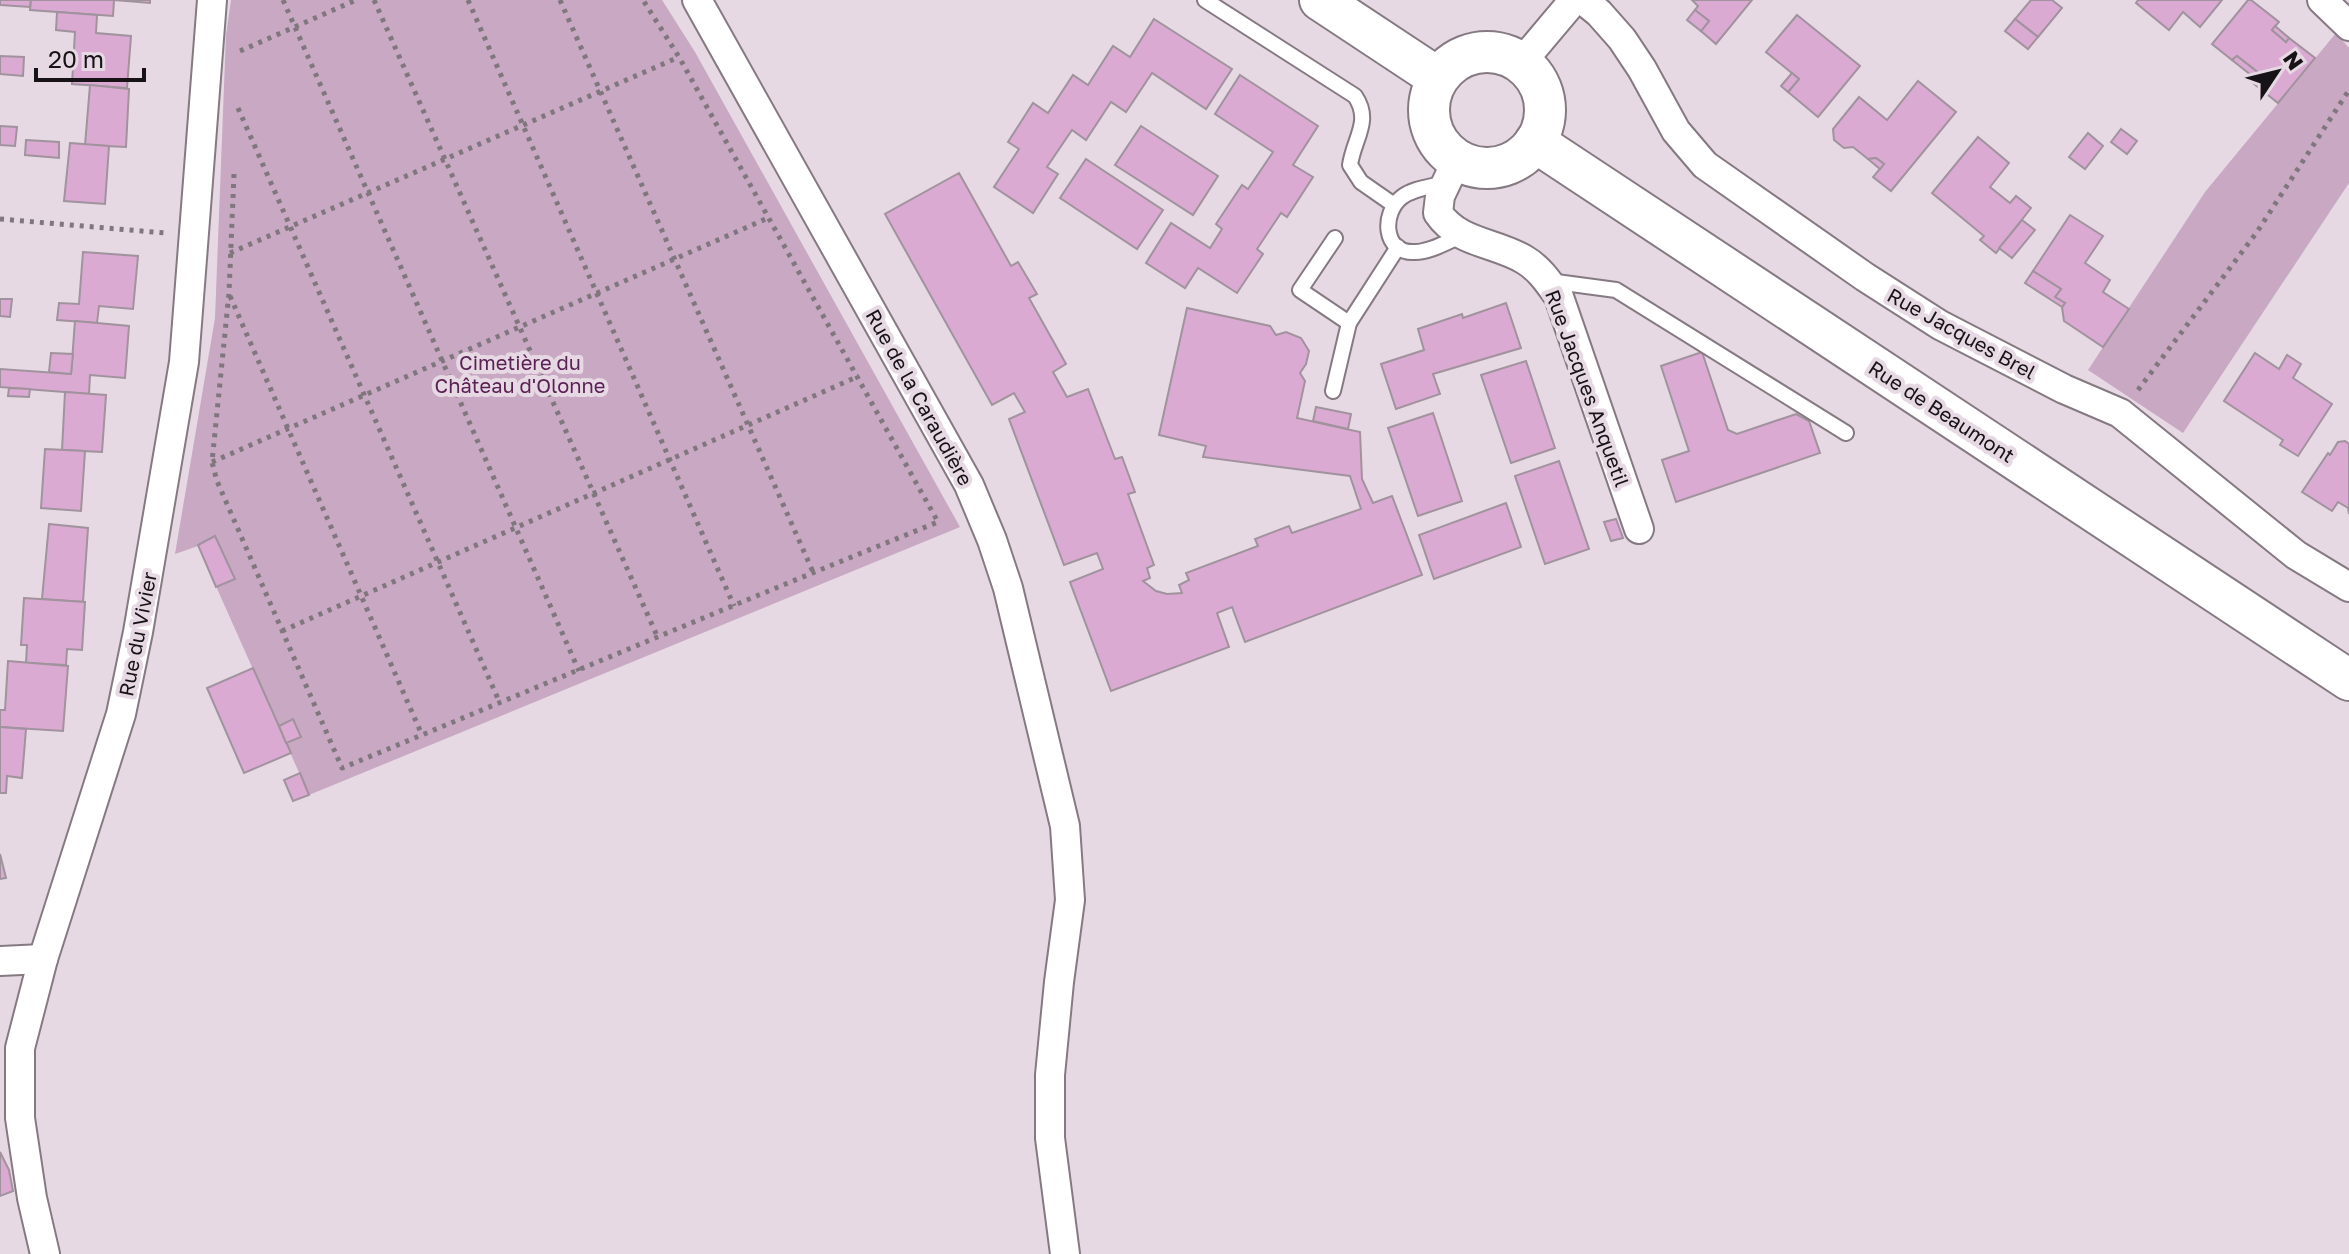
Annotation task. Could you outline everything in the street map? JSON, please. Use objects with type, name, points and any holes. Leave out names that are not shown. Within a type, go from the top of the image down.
[{"type":"main road","points":[[1320,0],[1438,78]]},
{"type":"main road","points":[[1486,52],[1505,55],[1521,63],[1542,91],[1545,109],[1543,126],[1535,142],[1524,155],[1509,164],[1492,168],[1474,166],[1451,172],[1443,148],[1433,132],[1429,114],[1431,95],[1438,78],[1451,64],[1467,55],[1486,52]]},
{"type":"main road","name":"Rue de Beaumont","points":[[1535,142],[2349,680]]},
{"type":"street","name":"Rue du Vivier","points":[[45,1254],[32,1198],[20,1118],[20,1048],[43,959],[121,714],[159,512],[184,362],[212,0]]},
{"type":"street","name":"Rue de la Caraudière","points":[[697,0],[969,485],[1008,588],[1065,826],[1070,900],[1059,982],[1050,1091],[1050,1138],[1065,1254]]},
{"type":"street","points":[[1521,63],[1574,0]]},
{"type":"street","name":"Rue Jacques Brel","points":[[1583,0],[1622,39],[1676,131],[1705,165],[1865,277],[1940,325],[2064,389],[2120,413],[2296,555],[2349,587]]},
{"type":"street","points":[[2322,0],[2349,26]]},
{"type":"street","name":"Rue Jacques Anquetil","points":[[1451,172],[1440,196],[1438,213],[1463,235],[1523,258],[1548,281],[1559,297],[1639,529]]},
{"type":"street","points":[[0,961],[43,959]]},
{"type":"lane","points":[[1205,0],[1355,96],[1362,107],[1364,120],[1353,147],[1350,165],[1361,182],[1394,205]]},
{"type":"lane","points":[[1451,172],[1405,195],[1394,205],[1388,216],[1388,232],[1398,247],[1415,253],[1463,235]]},
{"type":"lane","points":[[1335,238],[1300,290],[1349,323]]},
{"type":"lane","points":[[1333,391],[1349,323],[1398,247]]},
{"type":"lane","points":[[1548,281],[1616,290],[1846,433]]},
{"type":"path","points":[[283,0],[579,671]]},
{"type":"path","points":[[240,51],[356,0]]},
{"type":"path","points":[[374,0],[658,638]]},
{"type":"path","points":[[468,0],[734,606]]},
{"type":"path","points":[[560,0],[813,572]]},
{"type":"path","points":[[235,166],[229,293],[212,462],[217,481],[342,768],[938,522],[679,57],[643,0]]},
{"type":"path","points":[[240,65],[242,38]]},
{"type":"path","points":[[230,253],[679,57]]},
{"type":"path","points":[[2120,413],[2257,232],[2349,90]]},
{"type":"path","points":[[237,123],[238,94]]},
{"type":"path","points":[[238,108],[499,701]]},
{"type":"path","points":[[212,462],[768,218]]},
{"type":"path","points":[[0,219],[194,235]]},
{"type":"path","points":[[229,293],[422,735]]},
{"type":"path","points":[[282,631],[859,376]]},
{"type":"green space","name":"Cimetière du Château d'Olonne","points":[[231,0],[662,0],[695,52],[960,527],[309,795],[198,546],[175,554],[215,318],[226,35]]},
{"type":"green space","points":[[2336,33],[2349,48],[2349,183],[2183,433],[2088,370],[2205,192]]},
{"type":"building","points":[[0,0],[31,0],[30,7],[0,5]]},
{"type":"building","points":[[31,0],[114,0],[113,16],[30,10]]},
{"type":"building","points":[[114,0],[150,0],[150,3]]},
{"type":"building","points":[[1692,0],[1752,0],[1716,44],[1701,31],[1709,21],[1695,10],[1698,6]]},
{"type":"building","points":[[2031,0],[2052,0],[2062,8],[2038,37],[2015,19]]},
{"type":"building","points":[[2138,0],[2222,0],[2200,27],[2183,12],[2169,30],[2136,3]]},
{"type":"building","points":[[2248,0],[2279,22],[2272,30],[2286,42],[2289,38],[2315,58],[2278,103],[2253,83],[2260,74],[2237,56],[2232,60],[2212,44]]},
{"type":"building","points":[[1695,10],[1709,21],[1701,31],[1687,20]]},
{"type":"building","points":[[57,12],[97,15],[96,33],[131,36],[127,88],[72,84],[75,32],[56,30]]},
{"type":"building","points":[[1797,15],[1860,66],[1818,117],[1788,92],[1799,79],[1766,52]]},
{"type":"building","points":[[1154,19],[1232,69],[1206,109],[1152,73],[1126,112],[1111,102],[1086,140],[1072,130],[1047,167],[1058,174],[1033,213],[994,187],[1019,149],[1008,142],[1033,103],[1048,113],[1073,75],[1088,85],[1113,46],[1130,57]]},
{"type":"building","points":[[2015,19],[2038,37],[2028,49],[2005,31]]},
{"type":"building","points":[[2275,26],[2289,38],[2286,42],[2272,30]]},
{"type":"building","points":[[0,56],[24,57],[23,76],[0,74]]},
{"type":"building","points":[[2237,56],[2260,74],[2256,79],[2232,60]]},
{"type":"building","points":[[1792,73],[1799,79],[1788,92],[1781,86]]},
{"type":"building","points":[[1240,75],[1318,126],[1293,165],[1313,177],[1287,217],[1281,213],[1257,249],[1263,254],[1237,293],[1198,268],[1185,288],[1146,263],[1171,223],[1210,248],[1222,229],[1216,224],[1242,185],[1248,189],[1273,152],[1215,114]]},
{"type":"building","points":[[1918,81],[1956,112],[1891,191],[1873,177],[1884,164],[1876,158],[1868,159],[1853,147],[1844,148],[1834,140],[1833,129],[1859,97],[1887,120]]},
{"type":"building","points":[[90,85],[129,89],[126,147],[85,145]]},
{"type":"building","points":[[0,126],[17,127],[15,146],[0,145]]},
{"type":"building","points":[[1141,126],[1218,176],[1193,215],[1115,165]]},
{"type":"building","points":[[2121,129],[2137,141],[2127,154],[2111,142]]},
{"type":"building","points":[[2088,133],[2103,146],[2085,169],[2069,157]]},
{"type":"building","points":[[1978,137],[2009,163],[1990,187],[2010,203],[2016,196],[2031,208],[1996,253],[1980,240],[1984,236],[1932,193]]},
{"type":"building","points":[[26,140],[59,142],[59,158],[25,155]]},
{"type":"building","points":[[70,143],[109,146],[105,204],[64,201]]},
{"type":"building","points":[[1876,158],[1884,164],[1880,169],[1868,159]]},
{"type":"building","points":[[1086,159],[1163,210],[1137,249],[1060,198]]},
{"type":"building","points":[[959,173],[1011,266],[1018,262],[1037,294],[1029,298],[1066,364],[1053,372],[1067,397],[1088,389],[1115,459],[1122,457],[1135,492],[1128,494],[1154,565],[1147,568],[1150,578],[1143,581],[1156,591],[1182,593],[1179,585],[1189,580],[1186,573],[1258,546],[1255,539],[1289,526],[1292,533],[1361,509],[1350,476],[1203,457],[1206,446],[1159,435],[1187,308],[1270,326],[1276,335],[1286,332],[1301,338],[1309,351],[1300,373],[1305,381],[1297,418],[1360,432],[1362,479],[1373,503],[1392,496],[1422,575],[1245,642],[1232,607],[1217,613],[1229,647],[1111,691],[1070,582],[1103,569],[1097,553],[1064,565],[1009,419],[1025,412],[1014,393],[992,405],[885,214]]},
{"type":"building","points":[[2070,215],[2103,236],[2085,263],[2110,280],[2103,292],[2129,309],[2103,347],[2064,321],[2062,307],[2065,303],[2055,297],[2061,289],[2033,271]]},
{"type":"building","points":[[2022,220],[2035,230],[2012,258],[1999,248]]},
{"type":"building","points":[[83,252],[138,256],[133,309],[99,306],[97,323],[57,320],[59,303],[79,304]]},
{"type":"building","points":[[2033,271],[2061,289],[2055,297],[2065,303],[2062,307],[2025,283]]},
{"type":"building","points":[[0,299],[12,299],[10,317],[0,316]]},
{"type":"building","points":[[1506,303],[1521,348],[1433,374],[1440,394],[1396,409],[1381,364],[1424,350],[1418,329]]},
{"type":"building","points":[[75,321],[129,326],[125,378],[90,375],[89,394],[0,387],[0,369],[71,374]]},
{"type":"building","points":[[1702,352],[1728,430],[1737,434],[1796,414],[1809,421],[1820,453],[1676,502],[1662,460],[1689,451],[1661,366]]},
{"type":"building","points":[[51,353],[73,354],[71,374],[49,372]]},
{"type":"building","points":[[2255,353],[2279,369],[2287,355],[2301,364],[2293,378],[2332,404],[2298,456],[2280,445],[2283,440],[2224,401]]},
{"type":"building","points":[[1526,361],[1555,448],[1511,463],[1481,375]]},
{"type":"building","points":[[9,388],[30,389],[29,397],[8,396]]},
{"type":"building","points":[[65,392],[106,395],[102,452],[62,450]]},
{"type":"building","points":[[1316,407],[1351,414],[1348,429],[1313,421]]},
{"type":"building","points":[[1433,413],[1462,501],[1418,516],[1388,428]]},
{"type":"building","points":[[2338,442],[2349,444],[2349,514],[2348,508],[2338,502],[2332,511],[2302,492],[2328,453],[2330,455]]},
{"type":"building","points":[[45,449],[85,451],[81,511],[41,508]]},
{"type":"building","points":[[1559,461],[1589,549],[1545,564],[1515,476]]},
{"type":"building","points":[[1506,503],[1521,547],[1434,579],[1419,535]]},
{"type":"building","points":[[1616,519],[1623,538],[1611,541],[1604,522]]},
{"type":"building","points":[[49,524],[88,528],[83,602],[42,599]]},
{"type":"building","points":[[215,536],[235,579],[216,587],[198,545]]},
{"type":"building","points":[[24,598],[85,602],[82,650],[67,649],[66,665],[26,663],[27,645],[21,645]]},
{"type":"building","points":[[8,661],[68,666],[63,731],[0,727],[0,710],[5,710]]},
{"type":"building","points":[[253,668],[291,753],[244,773],[207,688]]},
{"type":"building","points":[[293,719],[301,737],[286,743],[279,726]]},
{"type":"building","points":[[0,727],[26,729],[22,778],[7,776],[6,793],[0,793]]},
{"type":"building","points":[[300,773],[309,795],[293,801],[284,780]]},
{"type":"building","points":[[0,854],[6,878],[0,879]]},
{"type":"building","points":[[0,1152],[9,1170],[13,1191],[0,1196]]}]
